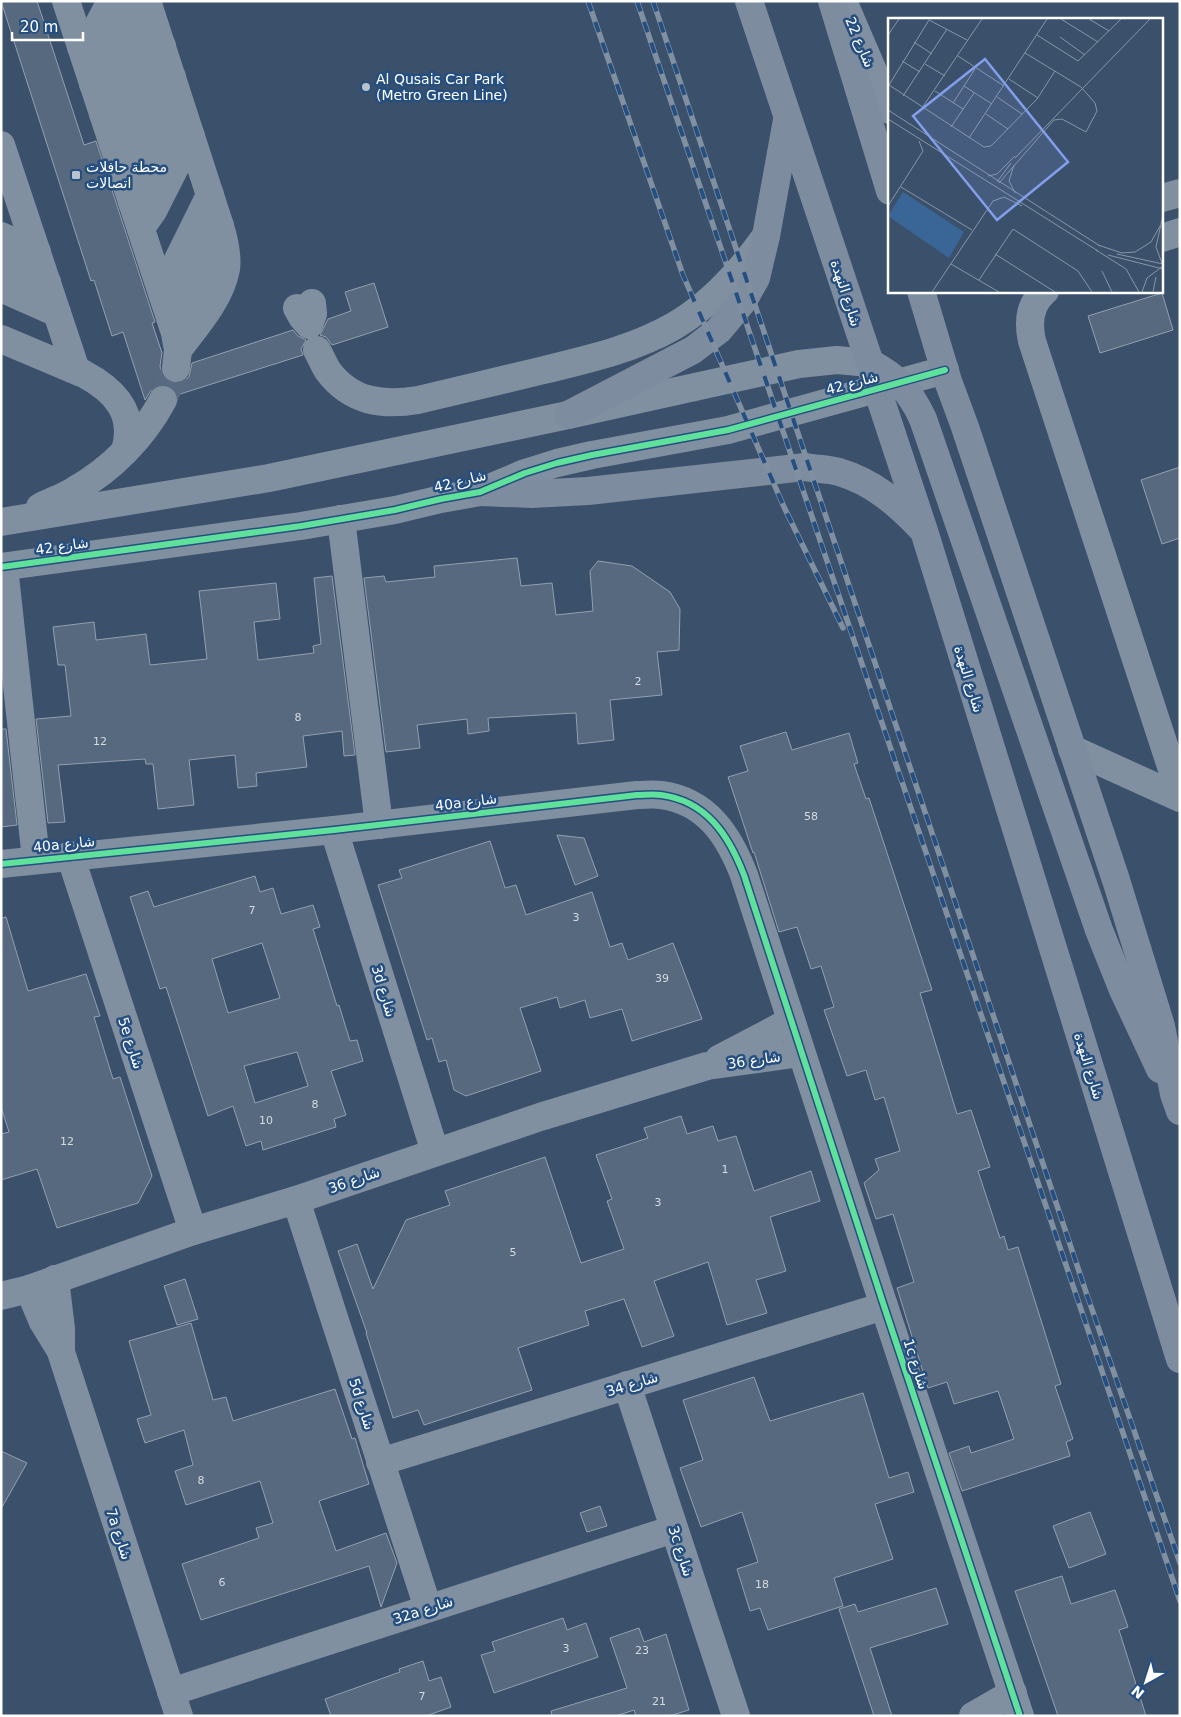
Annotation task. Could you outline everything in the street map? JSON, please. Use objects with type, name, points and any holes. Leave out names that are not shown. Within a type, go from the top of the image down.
[{"type":"main road","name":"شارع النهدة","points":[[749,1],[870,362]]},
{"type":"main road","points":[[832,1],[888,184]]},
{"type":"main road","points":[[568,415],[693,350],[720,330],[743,301],[756,278],[766,236],[788,116]]},
{"type":"main road","points":[[921,292],[945,370],[1116,880],[1161,1026],[1177,1102]]},
{"type":"main road","points":[[870,362],[886,371],[889,386],[914,400],[930,438],[1098,930],[1142,1033],[1177,1102]]},
{"type":"main road","name":"شارع النهدة","points":[[889,386],[924,531],[1180,1359]]},
{"type":"main road","points":[[480,492],[569,493],[805,467],[838,472],[870,485],[898,504],[924,531]]},
{"type":"street","points":[[76,18],[94,33],[112,1]]},
{"type":"street","name":"شارع 22","points":[[843,1],[888,105]]},
{"type":"street","points":[[76,18],[93,84],[172,324],[177,359],[207,311],[222,282],[226,268],[226,252],[220,226],[162,46],[145,6]]},
{"type":"street","points":[[93,84],[145,6]]},
{"type":"street","points":[[103,114],[145,6]]},
{"type":"street","points":[[113,144],[162,46]]},
{"type":"street","points":[[123,175],[172,77]]},
{"type":"street","points":[[132,202],[180,104]]},
{"type":"street","points":[[141,228],[153,211],[191,136]]},
{"type":"street","points":[[7,179],[37,252],[76,370]]},
{"type":"street","points":[[154,267],[206,183]]},
{"type":"street","points":[[162,292],[206,183]]},
{"type":"street","points":[[1164,197],[1180,193]]},
{"type":"street","points":[[172,324],[220,226]]},
{"type":"street","points":[[1164,237],[1180,232]]},
{"type":"street","points":[[1,236],[37,252]]},
{"type":"street","points":[[309,321],[328,370],[342,386],[358,396],[376,402],[399,403],[418,400],[605,355],[656,335],[674,326],[701,308],[747,263],[766,236]]},
{"type":"street","points":[[1,262],[47,282]]},
{"type":"street","points":[[1,288],[57,313]]},
{"type":"street","points":[[1044,292],[1032,308],[1029,324],[1032,341],[1180,794]]},
{"type":"street","points":[[1,339],[98,381],[123,407],[129,429],[125,451]]},
{"type":"street","name":"شارع 42","points":[[4,522],[269,478],[799,364],[837,360],[870,362]]},
{"type":"street","name":"شارع 42","points":[[3,567],[395,510],[480,492],[525,473],[557,463],[728,430],[945,370]]},
{"type":"street","points":[[4,522],[75,490],[100,474],[125,451],[150,421],[163,400]]},
{"type":"street","points":[[341,519],[379,825]]},
{"type":"street","points":[[3,567],[36,859]]},
{"type":"street","points":[[1072,749],[1180,798]]},
{"type":"street","name":"40a شارع","points":[[1,864],[334,830],[638,795],[662,795],[686,802],[707,815],[723,832],[736,853],[790,1020]]},
{"type":"street","name":"3d شارع","points":[[334,830],[435,1152]]},
{"type":"street","name":"5e شارع","points":[[70,856],[192,1231]]},
{"type":"street","name":"1c شارع","points":[[790,1020],[1016,1705]]},
{"type":"street","name":"شارع 36","points":[[707,1066],[790,1020]]},
{"type":"street","name":"شارع 36","points":[[1,1296],[29,1289],[192,1231],[296,1200],[435,1152],[707,1066],[801,1053]]},
{"type":"street","name":"5d شارع","points":[[296,1200],[428,1608]]},
{"type":"street","name":"7a شارع","points":[[56,1279],[61,1329],[61,1352]]},
{"type":"street","name":"7a شارع","points":[[29,1289],[43,1322],[61,1352],[175,1704]]},
{"type":"street","name":"شارع 34","points":[[380,1462],[884,1306]]},
{"type":"street","name":"3c شارع","points":[[628,1385],[736,1716]]},
{"type":"street","name":"32a شارع","points":[[175,1704],[428,1608],[674,1529]]},
{"type":"street","points":[[973,1716],[1016,1705]]},
{"type":"building","points":[[1,1],[37,1],[84,145],[96,141],[155,322],[152,323],[162,353],[160,366],[166,380],[174,383],[182,382],[189,377],[192,363],[293,330],[298,336],[306,340],[301,349],[303,355],[177,395],[170,386],[164,384],[156,386],[145,400],[123,332],[112,336],[94,280],[91,281]]},
{"type":"building","points":[[374,283],[388,327],[332,345],[326,337],[320,335],[328,319],[351,311],[345,292]]},
{"type":"building","points":[[1162,293],[1173,330],[1100,353],[1088,316]]},
{"type":"building","points":[[1180,467],[1180,538],[1162,544],[1141,480]]},
{"type":"building","points":[[517,558],[521,586],[552,583],[556,615],[593,611],[590,571],[598,561],[632,566],[670,592],[680,609],[679,650],[657,652],[662,695],[610,700],[614,740],[578,744],[576,713],[488,718],[489,731],[468,734],[467,719],[417,725],[420,748],[386,752],[364,578],[384,576],[386,582],[435,577],[434,566]]},
{"type":"building","points":[[332,576],[355,755],[344,756],[342,731],[303,736],[307,767],[256,773],[257,786],[238,788],[235,755],[189,760],[194,805],[158,809],[153,764],[146,764],[145,759],[58,765],[65,822],[48,823],[36,719],[71,716],[65,665],[58,665],[53,627],[94,622],[96,640],[146,634],[150,665],[207,659],[199,591],[276,583],[280,619],[254,622],[258,660],[314,653],[313,646],[321,644],[314,578]]},
{"type":"building","points":[[1,729],[6,729],[17,825],[1,827]]},
{"type":"building","points":[[786,732],[792,750],[849,733],[858,763],[854,764],[866,799],[869,798],[932,990],[920,993],[957,1114],[971,1110],[990,1167],[978,1171],[1000,1238],[1004,1236],[1008,1250],[1018,1247],[1061,1384],[1055,1386],[1073,1439],[1066,1442],[1070,1456],[962,1491],[949,1453],[969,1446],[971,1453],[1014,1439],[998,1391],[954,1404],[947,1382],[928,1388],[897,1288],[914,1282],[893,1214],[876,1219],[864,1183],[879,1170],[875,1159],[900,1151],[884,1097],[875,1100],[866,1070],[847,1076],[824,1010],[834,1007],[821,966],[811,969],[797,927],[779,932],[728,777],[748,771],[740,746]]},
{"type":"building","points":[[557,835],[584,838],[598,876],[575,885]]},
{"type":"building","points":[[490,841],[505,888],[516,885],[526,915],[592,892],[610,947],[622,943],[628,960],[673,943],[702,1019],[632,1041],[622,1009],[590,1018],[585,1000],[560,1008],[557,997],[520,1008],[541,1071],[466,1096],[454,1090],[446,1060],[439,1062],[432,1038],[427,1040],[378,885],[402,878],[399,870]]},
{"type":"building","points":[[255,876],[260,892],[273,888],[281,914],[313,905],[320,927],[313,929],[337,1006],[339,1005],[350,1041],[357,1040],[363,1061],[331,1071],[346,1115],[334,1119],[336,1127],[263,1150],[261,1141],[246,1146],[233,1106],[208,1116],[166,987],[160,989],[130,897],[148,891],[154,907]],"holes":[[[262,943],[280,998],[228,1013],[212,959]],[[297,1052],[308,1086],[255,1103],[244,1066]]]},
{"type":"building","points":[[6,917],[28,991],[86,974],[100,1016],[94,1017],[113,1079],[120,1077],[152,1176],[138,1203],[57,1228],[37,1169],[1,1180],[1,1134],[9,1132],[1,1107],[1,918]]},
{"type":"building","points":[[681,1116],[687,1134],[713,1126],[718,1141],[736,1136],[754,1191],[811,1171],[820,1201],[770,1217],[786,1271],[756,1280],[767,1313],[727,1325],[708,1262],[654,1281],[674,1336],[642,1347],[624,1299],[585,1311],[589,1325],[518,1348],[532,1390],[424,1425],[418,1410],[393,1418],[367,1333],[338,1251],[357,1244],[373,1289],[406,1220],[450,1205],[445,1191],[545,1157],[581,1263],[624,1249],[607,1201],[612,1199],[596,1155],[648,1138],[644,1128]]},
{"type":"building","points":[[185,1279],[198,1319],[177,1325],[164,1286]]},
{"type":"building","points":[[191,1323],[213,1400],[226,1397],[233,1421],[335,1389],[352,1439],[355,1438],[369,1484],[319,1501],[336,1551],[386,1533],[397,1563],[381,1607],[369,1566],[201,1620],[182,1564],[259,1538],[256,1528],[273,1523],[260,1481],[186,1505],[175,1471],[193,1465],[184,1430],[145,1443],[137,1419],[151,1415],[129,1341]]},
{"type":"building","points":[[754,1377],[770,1421],[863,1393],[889,1478],[908,1472],[914,1492],[875,1504],[893,1559],[834,1578],[843,1606],[768,1630],[760,1608],[750,1611],[737,1569],[758,1562],[742,1512],[701,1527],[680,1468],[703,1460],[683,1400]]},
{"type":"building","points":[[1,1451],[27,1463],[1,1509]]},
{"type":"building","points":[[600,1506],[607,1526],[587,1532],[580,1513]]},
{"type":"building","points":[[1090,1512],[1106,1554],[1069,1568],[1053,1526]]},
{"type":"building","points":[[1062,1576],[1071,1604],[1115,1590],[1128,1627],[1119,1630],[1146,1716],[1058,1716],[1015,1591]]},
{"type":"building","points":[[936,1588],[948,1624],[870,1648],[892,1716],[874,1716],[839,1609],[855,1604],[858,1612]]},
{"type":"building","points":[[563,1618],[567,1630],[586,1623],[598,1657],[494,1693],[481,1655],[495,1651],[492,1642]]},
{"type":"building","points":[[639,1628],[644,1642],[666,1634],[689,1710],[669,1716],[636,1716],[634,1710],[616,1716],[552,1716],[551,1711],[627,1688],[610,1638]]},
{"type":"building","points":[[423,1661],[429,1681],[441,1677],[451,1707],[426,1716],[331,1716],[325,1699],[400,1672],[399,1669]]},
{"type":"tunnel","points":[[163,400],[176,368]]},
{"type":"railway","points":[[588,1],[683,275],[784,507],[843,628]]},
{"type":"railway","points":[[637,1],[1180,1601]]},
{"type":"railway","points":[[653,1],[1087,1295],[1180,1563]]},
{"type":"cycle path","points":[[1,567],[301,526],[395,510],[480,492],[525,473],[557,463],[728,430],[945,370]]},
{"type":"cycle path","points":[[1,864],[334,830],[637,795],[658,795],[677,799],[704,813],[723,834],[744,875],[1020,1716]]},
{"type":"place","name":"Al Qusais Car Park (Metro Green Line)","points":[[366,87]]},
{"type":"place","name":"محطة حافلات اتصالات","points":[[76,175]]}]
